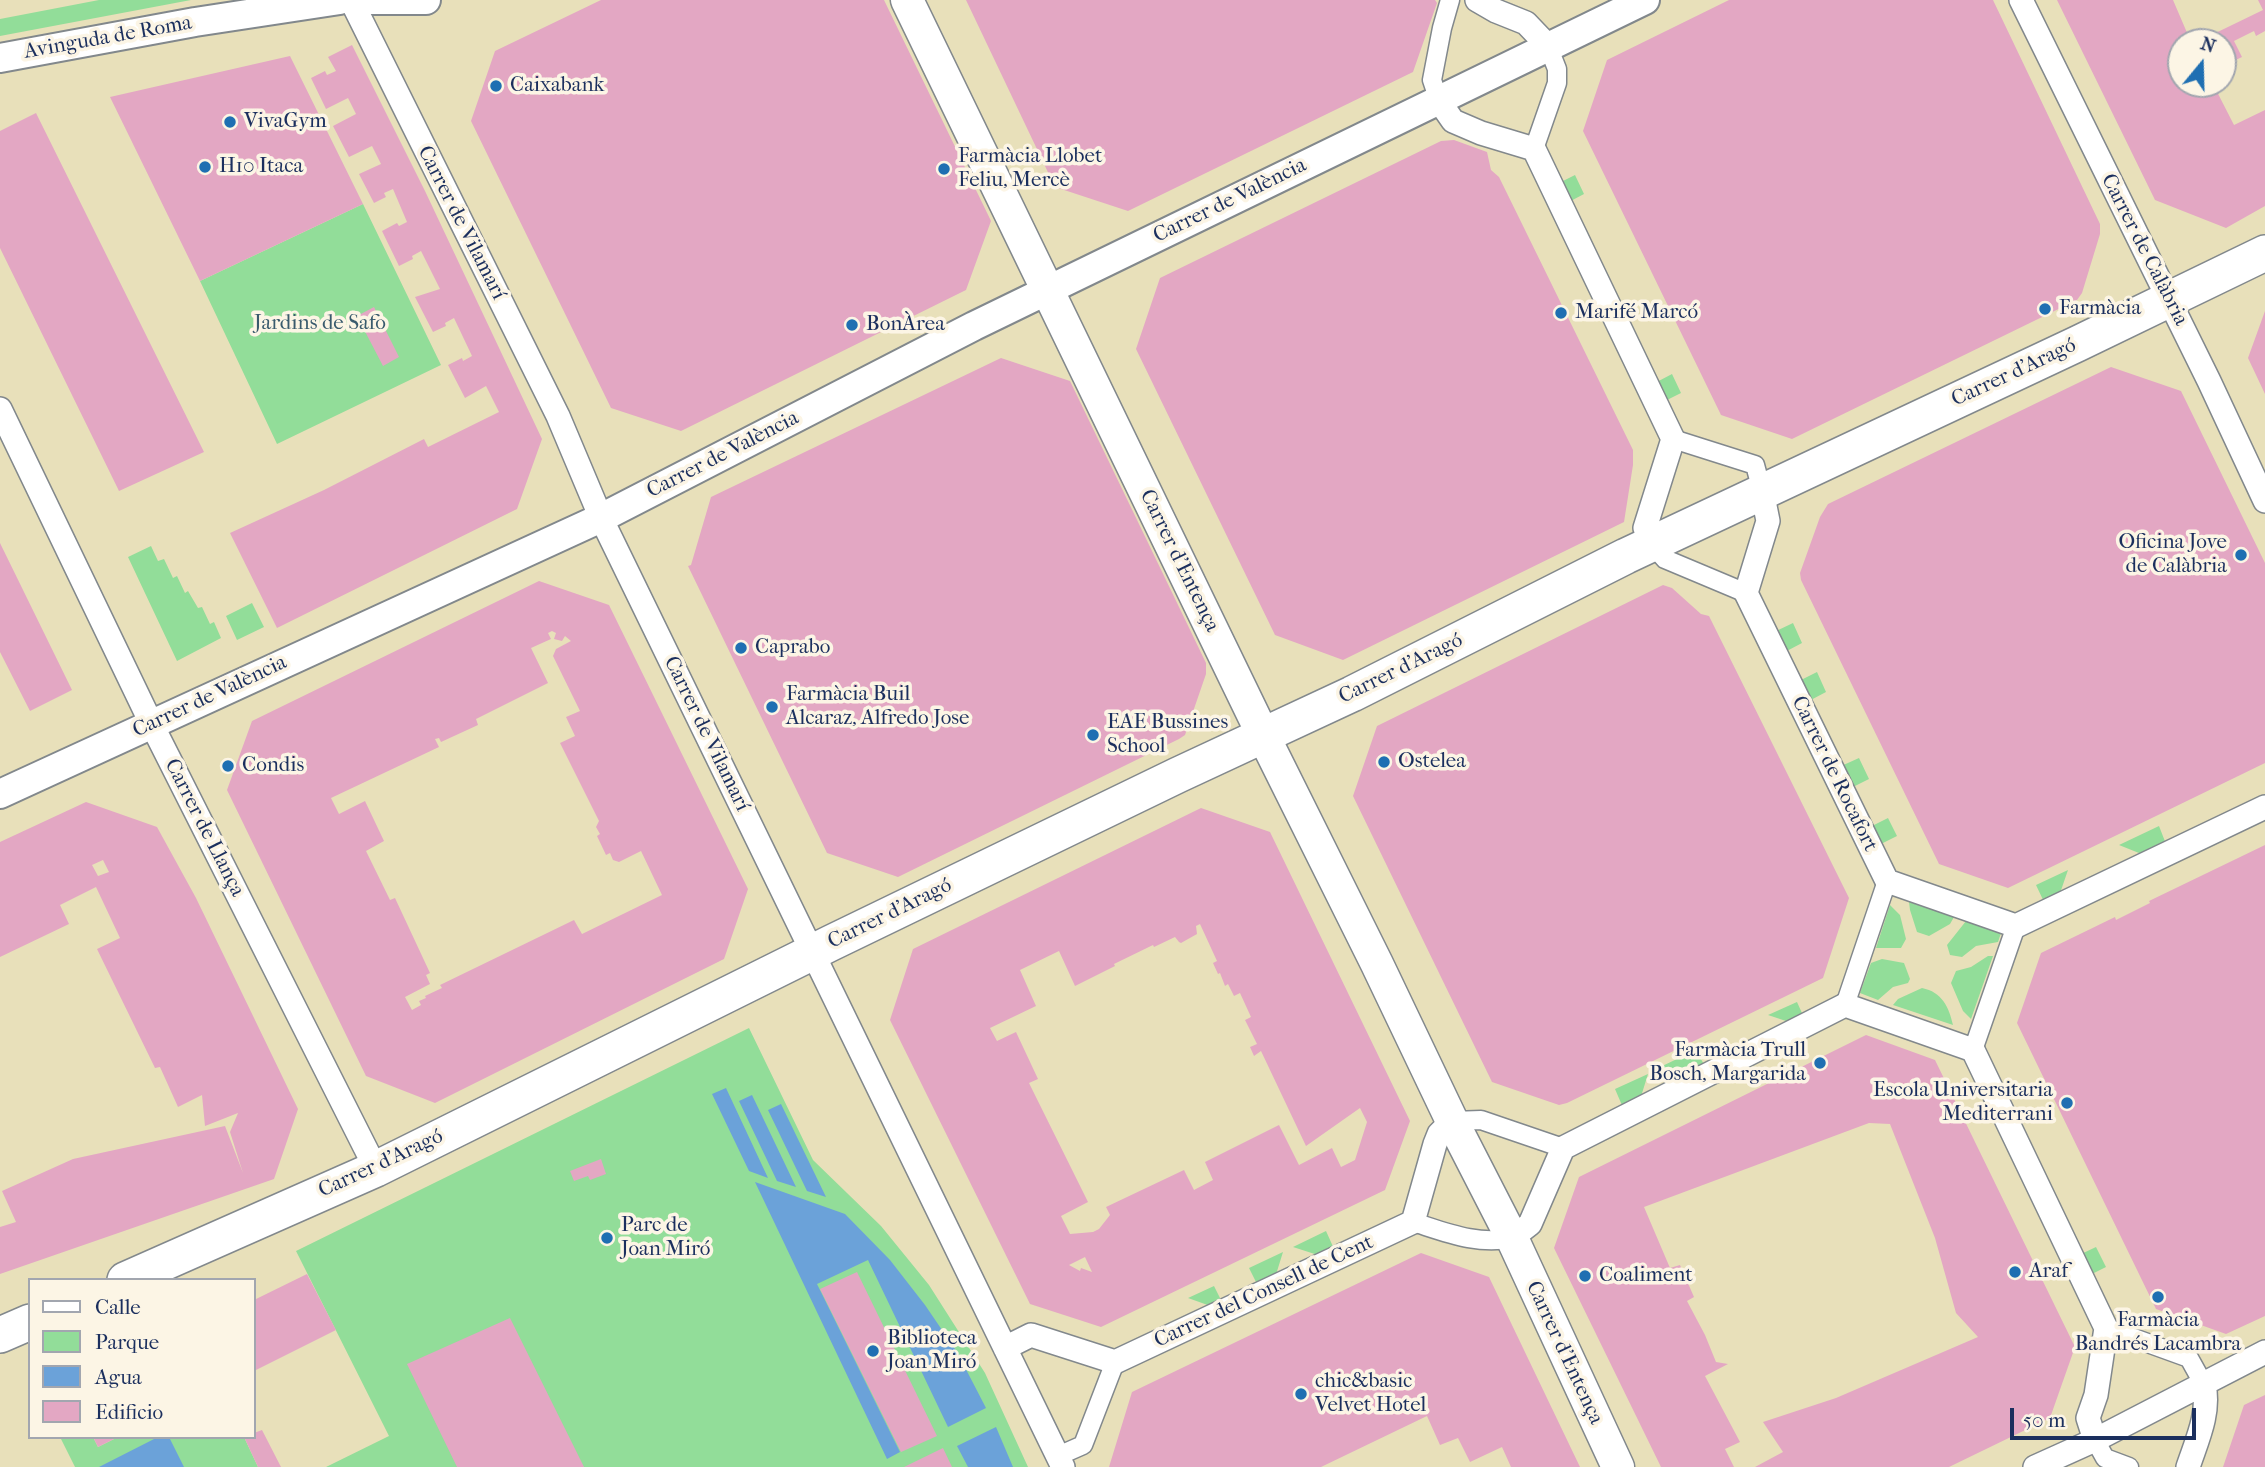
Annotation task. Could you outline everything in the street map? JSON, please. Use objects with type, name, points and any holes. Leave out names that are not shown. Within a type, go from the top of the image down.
[{"type":"main road","name":"Carrer d'Entença","points":[[907,0],[1262,735],[1377,964],[1443,1133],[1521,1231],[1618,1467]]},
{"type":"main road","name":"Carrer d'Aragó","points":[[130,1278],[376,1169],[813,952],[1352,694],[1652,544],[2265,253]]},
{"type":"main road","points":[[0,1335],[28,1323]]},
{"type":"street","name":"Avinguda de Roma","points":[[0,58],[195,22],[340,0]]},
{"type":"street","name":"Carrer de Vilamarí","points":[[351,0],[558,416],[601,518],[1061,1462]]},
{"type":"street","points":[[363,0],[426,0]]},
{"type":"street","points":[[1450,0],[1432,80],[1438,101],[1453,121],[1481,133],[1534,149]]},
{"type":"street","points":[[1477,0],[1526,23],[1548,46],[1557,69],[1557,83],[1534,149],[1673,439],[1645,528],[1652,544],[1664,559],[1746,593],[1768,521],[1755,464],[1673,439]]},
{"type":"street","name":"Carrer de València","points":[[0,794],[601,518],[1047,290],[1645,0]]},
{"type":"street","name":"Carrer de Calàbria","points":[[2021,0],[2265,501]]},
{"type":"street","name":"Carrer de Llança","points":[[0,408],[152,725],[376,1169]]},
{"type":"street","name":"Carrer de Rocafort","points":[[1746,593],[1887,881]]},
{"type":"street","points":[[1563,1148],[1481,1121],[1443,1133],[1413,1222],[1461,1237],[1494,1242],[1521,1231],[1563,1148],[1845,1005],[1887,881],[2016,926],[2265,807]]},
{"type":"street","points":[[2016,926],[1973,1050],[2106,1328],[2092,1429],[2105,1458],[2129,1467]]},
{"type":"street","points":[[1845,1005],[1973,1050]]},
{"type":"street","name":"Carrer del Consell de Cent","points":[[1115,1362],[1413,1222]]},
{"type":"street","points":[[2106,1328],[2189,1358],[2204,1385],[2207,1400],[2188,1467]]},
{"type":"street","points":[[1005,1348],[1031,1335],[1115,1362],[1083,1445],[1061,1462]]},
{"type":"street","points":[[2035,1467],[2092,1429],[2204,1385],[2265,1352]]},
{"type":"green space","points":[[99,0],[191,0],[0,36],[0,19]]},
{"type":"green space","points":[[1575,175],[1584,194],[1565,204],[1555,185]]},
{"type":"green space","name":"Jardins de Safo","points":[[363,204],[441,365],[277,444],[200,281]]},
{"type":"green space","points":[[1672,374],[1681,393],[1661,403],[1653,384]]},
{"type":"green space","points":[[151,546],[158,561],[164,559],[173,578],[177,576],[185,593],[188,591],[198,608],[202,607],[210,624],[214,622],[221,638],[177,661],[128,557]]},
{"type":"green space","points":[[252,603],[264,627],[237,640],[226,616]]},
{"type":"green space","points":[[1793,623],[1802,643],[1783,653],[1772,633]]},
{"type":"green space","points":[[1817,672],[1826,692],[1807,702],[1797,682]]},
{"type":"green space","points":[[1859,758],[1869,779],[1849,789],[1839,767]]},
{"type":"green space","points":[[1888,818],[1897,836],[1877,846],[1868,828]]},
{"type":"green space","points":[[2159,826],[2166,844],[2144,855],[2119,845]]},
{"type":"green space","points":[[2068,870],[2058,899],[2045,904],[2036,885]]},
{"type":"green space","points":[[1909,902],[1954,917],[1950,924],[1929,936],[1917,932]]},
{"type":"green space","points":[[1890,905],[1900,915],[1906,939],[1901,948],[1876,948]]},
{"type":"green space","points":[[1966,921],[2001,933],[1998,942],[1976,946],[1962,957],[1950,955],[1947,945]]},
{"type":"green space","points":[[1988,956],[1993,956],[1971,1019],[1963,1011],[1951,983],[1956,971],[1971,967]]},
{"type":"green space","points":[[1882,959],[1904,963],[1910,979],[1908,983],[1893,987],[1878,1000],[1860,993],[1871,963]]},
{"type":"green space","points":[[1922,988],[1935,993],[1944,1001],[1953,1025],[1893,1005],[1898,999]]},
{"type":"green space","points":[[1797,1002],[1806,1022],[1798,1025],[1768,1015]]},
{"type":"green space","name":"Parc de Joan Miró","points":[[749,1028],[813,1160],[881,1226],[929,1285],[985,1373],[1028,1467],[326,1467],[389,1436],[296,1251]]},
{"type":"green space","points":[[1696,1050],[1707,1070],[1689,1078],[1658,1068]]},
{"type":"green space","points":[[1648,1074],[1639,1103],[1624,1110],[1615,1089]]},
{"type":"green space","points":[[1326,1231],[1335,1251],[1324,1257],[1293,1247]]},
{"type":"green space","points":[[2096,1247],[2106,1267],[2086,1277],[2077,1256]]},
{"type":"green space","points":[[1283,1252],[1274,1281],[1259,1288],[1249,1268]]},
{"type":"green space","points":[[1214,1286],[1224,1306],[1216,1308],[1188,1298]]},
{"type":"green space","points":[[61,1439],[94,1439],[98,1447],[114,1439],[245,1439],[258,1467],[75,1467]]},
{"type":"water","points":[[726,1088],[768,1178],[749,1171],[712,1094]]},
{"type":"water","points":[[752,1095],[796,1187],[777,1181],[739,1101]]},
{"type":"water","points":[[781,1104],[826,1197],[807,1191],[768,1110]]},
{"type":"water","points":[[755,1182],[845,1214],[890,1260],[925,1305],[957,1352],[986,1408],[948,1427],[868,1260],[817,1284],[900,1452],[887,1459]]},
{"type":"water","points":[[996,1427],[1013,1467],[968,1467],[957,1446]]},
{"type":"water","points":[[154,1439],[170,1439],[184,1467],[99,1467]]},
{"type":"building","points":[[601,0],[884,0],[991,221],[966,290],[681,431],[611,408],[471,121],[495,51]]},
{"type":"building","points":[[966,0],[1435,0],[1437,3],[1413,72],[1128,211],[1055,187]]},
{"type":"building","points":[[1729,0],[1993,0],[2100,224],[2100,234],[2082,293],[2077,300],[1792,439],[1721,415],[1583,131],[1607,60]]},
{"type":"building","points":[[2057,0],[2173,0],[2185,28],[2167,28],[2167,98],[2220,98],[2234,125],[2265,110],[2265,206],[2226,228],[2155,200]]},
{"type":"building","points":[[2258,0],[2265,0],[2265,31],[2256,36],[2254,31],[2237,40],[2237,28],[2226,28],[2263,10]]},
{"type":"building","points":[[352,45],[425,191],[542,439],[517,509],[277,628],[230,533],[324,490],[424,439],[428,447],[499,412],[486,386],[465,398],[448,365],[472,356],[454,318],[445,323],[446,326],[433,332],[415,297],[440,289],[421,251],[412,256],[413,259],[399,266],[382,231],[397,223],[399,226],[407,222],[393,189],[384,193],[386,197],[374,203],[359,174],[381,164],[372,146],[349,157],[333,126],[356,114],[348,98],[326,109],[311,78],[325,71],[327,75],[336,71],[328,57]]},
{"type":"building","points":[[2237,47],[2242,57],[2237,59]]},
{"type":"building","name":"H10 Itaca","points":[[290,56],[363,204],[200,281],[110,97]]},
{"type":"building","points":[[36,113],[204,452],[119,491],[0,248],[0,131]]},
{"type":"building","points":[[1454,140],[1487,152],[1491,170],[1499,177],[1633,450],[1624,522],[1343,660],[1275,635],[1136,349],[1160,278],[1441,141]]},
{"type":"building","points":[[374,307],[399,357],[383,366],[357,316]]},
{"type":"building","points":[[2265,311],[2265,394],[2248,358]]},
{"type":"building","points":[[1001,358],[1070,381],[1206,663],[1206,674],[1185,735],[1179,739],[898,877],[827,853],[688,566],[691,565],[711,497]]},
{"type":"building","points":[[2111,367],[2181,391],[2265,563],[2265,763],[2008,888],[1939,864],[1801,580],[1800,573],[1820,517],[1828,504]]},
{"type":"building","points":[[0,543],[72,690],[30,711],[0,652]]},
{"type":"building","points":[[539,581],[609,605],[748,889],[724,959],[435,1103],[366,1076],[227,790],[252,721]],"holes":[[[548,633],[556,633],[554,639],[562,641],[565,636],[571,641],[556,649],[553,656],[580,711],[566,717],[575,736],[560,743],[599,821],[596,827],[600,834],[597,836],[606,855],[610,853],[613,860],[619,862],[641,851],[662,895],[582,934],[574,920],[440,985],[442,988],[425,996],[426,998],[419,1001],[421,1005],[412,1010],[405,997],[430,984],[426,975],[430,973],[395,898],[390,900],[366,851],[384,841],[365,801],[339,814],[331,798],[439,747],[435,739],[439,738],[441,742],[478,725],[476,719],[548,683],[531,648],[551,639]]]},
{"type":"building","points":[[1663,585],[1672,588],[1701,614],[1709,616],[1849,898],[1823,978],[1559,1105],[1492,1082],[1353,796],[1377,726]]},
{"type":"building","points":[[86,802],[157,827],[196,898],[298,1109],[274,1179],[0,1274],[0,1227],[16,1222],[2,1191],[73,1159],[225,1126],[243,1173],[230,1132],[238,1113],[205,1126],[202,1095],[178,1107],[160,1067],[155,1068],[97,949],[120,938],[96,887],[60,905],[69,924],[0,957],[0,842]],"holes":[[[103,860],[109,872],[98,876],[92,865]]]},
{"type":"building","points":[[1201,808],[1270,832],[1410,1121],[1385,1190],[1101,1327],[1030,1304],[890,1020],[913,949]],"holes":[[[1200,924],[1217,961],[1213,963],[1218,974],[1220,973],[1225,986],[1228,984],[1234,996],[1240,993],[1251,1017],[1245,1020],[1257,1044],[1250,1047],[1254,1056],[1261,1051],[1306,1146],[1360,1108],[1367,1122],[1355,1160],[1341,1167],[1332,1148],[1299,1165],[1279,1125],[1205,1162],[1213,1180],[1194,1190],[1184,1170],[1106,1207],[1110,1215],[1099,1229],[1070,1234],[1061,1216],[1088,1202],[1029,1083],[1038,1079],[1016,1032],[997,1041],[990,1028],[1036,1006],[1020,970],[1059,951],[1075,986],[1153,945],[1154,947],[1175,937],[1181,943],[1197,934],[1196,926]],[[1085,1257],[1092,1272],[1081,1268],[1080,1271],[1069,1265]]]},
{"type":"building","points":[[2265,845],[2265,1316],[2226,1334],[2156,1309],[2017,1023],[2041,953],[2115,917],[2116,920],[2150,903],[2149,901]]},
{"type":"building","points":[[1866,1035],[1935,1060],[2075,1347],[2050,1418],[1949,1467],[1755,1467],[1783,1452],[1763,1422],[1836,1398],[1978,1337],[1956,1313],[1935,1238],[1890,1124],[1869,1123],[1644,1207],[1670,1268],[1680,1265],[1694,1297],[1687,1301],[1716,1362],[1728,1364],[1705,1376],[1740,1442],[1725,1449],[1734,1467],[1661,1467],[1554,1248],[1579,1177]]},
{"type":"building","points":[[601,1159],[606,1174],[590,1180],[588,1176],[574,1181],[570,1171]]},
{"type":"building","points":[[1421,1253],[1489,1277],[1580,1467],[1511,1467],[1502,1447],[1470,1462],[1458,1438],[1440,1445],[1427,1416],[1321,1467],[1109,1467],[1132,1392]]},
{"type":"building","name":"Biblioteca Joan Miró","points":[[857,1272],[937,1436],[901,1452],[820,1289]]},
{"type":"building","points":[[307,1274],[336,1330],[256,1370],[256,1299]]},
{"type":"building","points":[[510,1318],[584,1467],[457,1467],[407,1364]]},
{"type":"building","points":[[2265,1395],[2265,1467],[2223,1467],[2244,1405]]},
{"type":"building","points":[[262,1430],[281,1467],[258,1467],[245,1439],[256,1439],[256,1432]]},
{"type":"building","points":[[94,1439],[114,1439],[98,1447]]},
{"type":"building","points":[[943,1448],[952,1467],[904,1467]]},
{"type":"place","name":"Caixabank","points":[[496,86]]},
{"type":"place","name":"VivaGym","points":[[230,122]]},
{"type":"place","name":"H10 Itaca","points":[[205,167]]},
{"type":"place","name":"Farmàcia Llobet Feliu, Mercè","points":[[944,169]]},
{"type":"place","name":"Farmàcia","points":[[2045,309]]},
{"type":"place","name":"Marifé Marcó","points":[[1561,313]]},
{"type":"place","name":"BonÀrea","points":[[852,325]]},
{"type":"place","name":"Oficina Jove de Calàbria","points":[[2241,555]]},
{"type":"place","name":"Caprabo","points":[[741,648]]},
{"type":"place","name":"Farmàcia Buil Alcaraz, Alfredo Jose","points":[[772,707]]},
{"type":"place","name":"EAE Bussines School","points":[[1093,735]]},
{"type":"place","name":"Ostelea","points":[[1384,762]]},
{"type":"place","name":"Condis","points":[[228,766]]},
{"type":"place","name":"Farmàcia Trull Bosch, Margarida","points":[[1820,1063]]},
{"type":"place","name":"Escola Universitaria Mediterrani","points":[[2067,1103]]},
{"type":"place","name":"Parc de Joan Miró","points":[[607,1238]]},
{"type":"place","name":"Araf","points":[[2015,1272]]},
{"type":"place","name":"Coaliment","points":[[1585,1276]]},
{"type":"place","name":"Farmàcia Bandrés Lacambra","points":[[2158,1297]]},
{"type":"place","name":"Biblioteca Joan Miró","points":[[873,1351]]},
{"type":"place","name":"chic&basic Velvet Hotel","points":[[1301,1394]]}]
